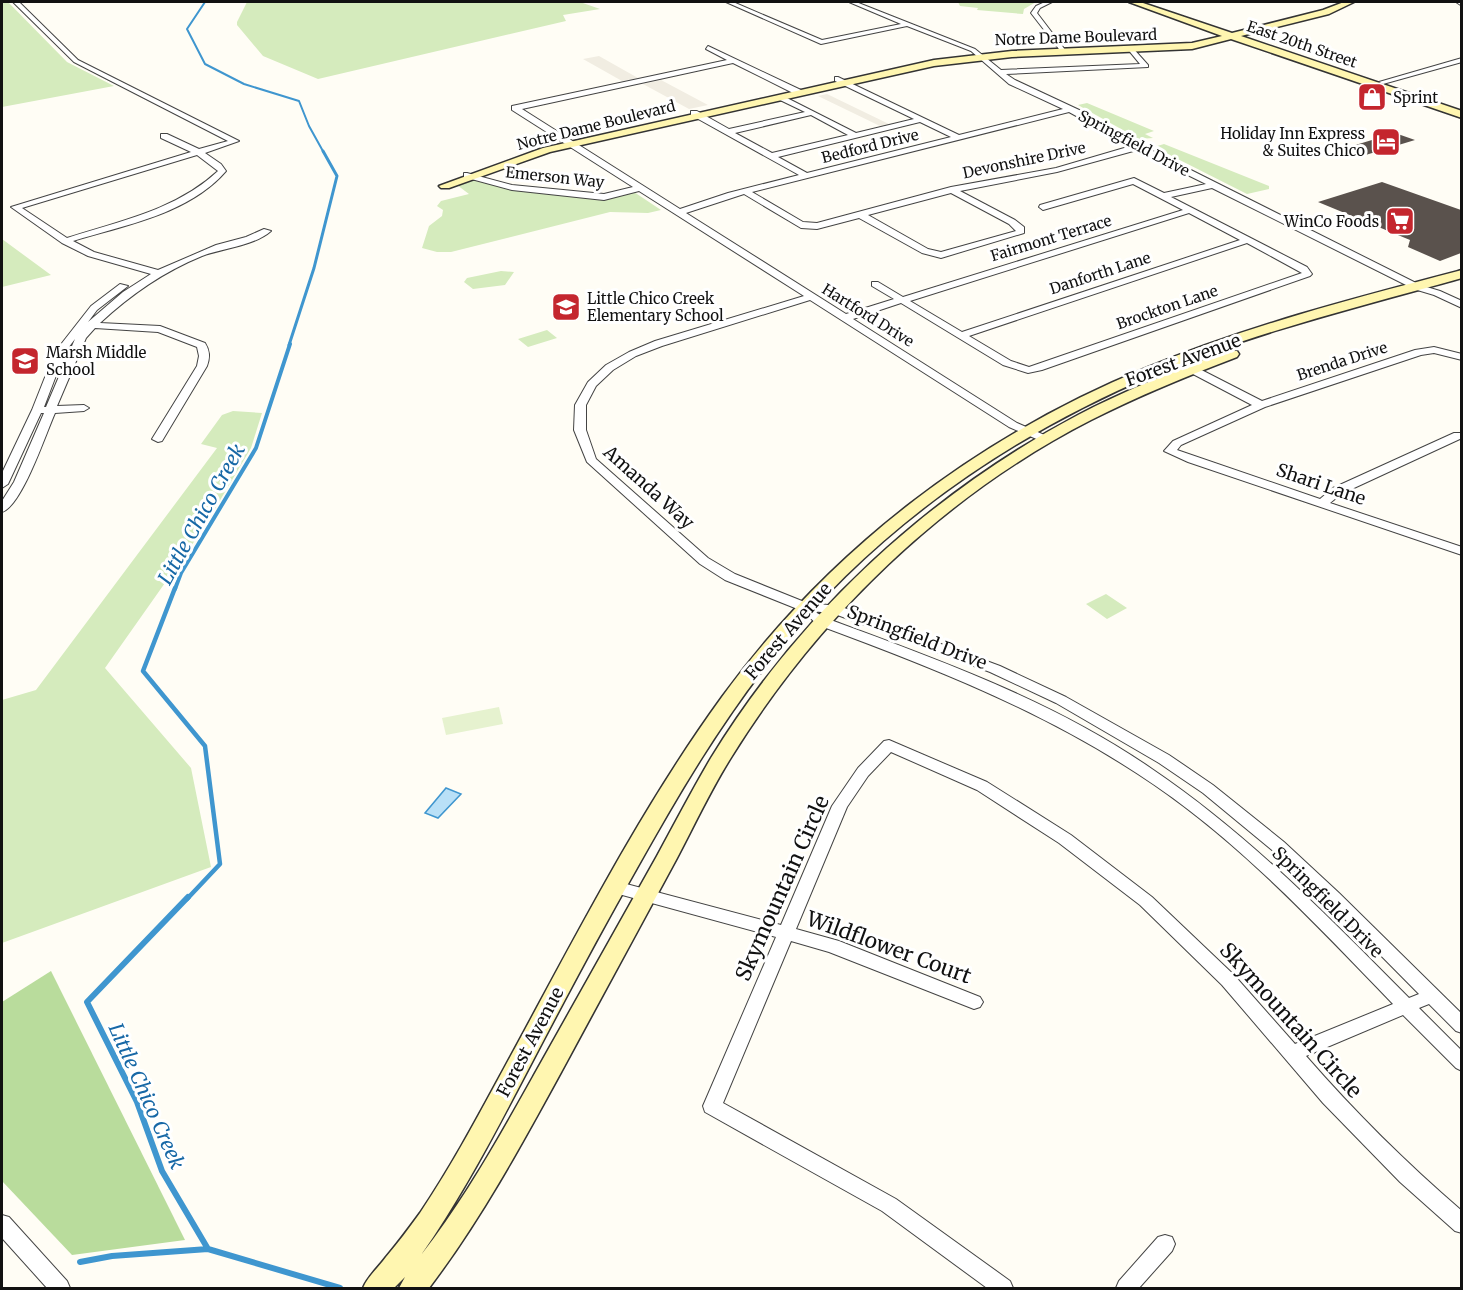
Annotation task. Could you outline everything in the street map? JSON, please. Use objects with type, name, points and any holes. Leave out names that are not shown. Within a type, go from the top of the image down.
[{"type":"street","points":[[16,2],[76,61],[235,141],[15,207],[64,241],[91,254],[153,272]]},
{"type":"street","points":[[729,2],[821,42],[908,24]]},
{"type":"street","name":"Springfield Drive","points":[[852,2],[980,55],[1012,82],[1070,109],[1138,147],[1426,292],[1461,305]]},
{"type":"street","points":[[1049,2],[1038,7],[1034,13],[1063,50]]},
{"type":"street","name":"East 20th Street","points":[[1133,2],[1461,109]]},
{"type":"street","name":"East 20th Street","points":[[1145,2],[1461,115]]},
{"type":"street","name":"Notre Dame Boulevard","points":[[470,176],[569,143],[841,81],[920,60],[1167,45],[1236,34],[1326,12],[1350,2]]},
{"type":"street","points":[[708,48],[797,91]]},
{"type":"street","points":[[999,72],[1146,66],[1130,49]]},
{"type":"street","points":[[1383,82],[1461,60]]},
{"type":"street","name":"Hartford Drive","points":[[734,61],[515,108],[1013,425],[1045,439]]},
{"type":"street","points":[[1451,62],[1461,66]]},
{"type":"street","points":[[841,81],[958,137]]},
{"type":"street","name":"Notre Dame Boulevard","points":[[697,114],[781,97],[797,91]]},
{"type":"street","points":[[781,97],[855,135]]},
{"type":"street","name":"Bedford Drive","points":[[677,213],[806,176],[1070,109]]},
{"type":"street","points":[[728,132],[811,112]]},
{"type":"street","points":[[697,114],[806,176]]},
{"type":"street","points":[[771,156],[921,119]]},
{"type":"street","points":[[64,241],[163,209],[216,178],[222,171],[219,166],[198,153],[164,136]]},
{"type":"street","name":"Devonshire Drive","points":[[861,214],[951,190],[1057,170],[1138,147]]},
{"type":"street","name":"Emerson Way","points":[[470,176],[512,187],[604,197],[639,188]]},
{"type":"street","points":[[1043,207],[1134,181],[1248,240]]},
{"type":"street","points":[[1164,196],[1213,185]]},
{"type":"street","name":"Devonshire Drive","points":[[861,214],[924,251],[941,255],[1020,233],[1022,229],[1012,222],[951,190]]},
{"type":"street","points":[[746,192],[801,225],[817,226],[861,214]]},
{"type":"street","name":"Fairmont Terrace","points":[[844,318],[1190,210]]},
{"type":"street","points":[[2,484],[37,410],[60,352],[94,308],[114,292],[153,272],[218,242],[267,231],[259,236],[218,247],[153,272],[118,300],[92,325],[81,338],[52,410],[16,489],[2,508]]},
{"type":"street","name":"Brockton Lane","points":[[961,335],[1016,368],[1038,368],[1306,274],[1304,269],[1248,240]]},
{"type":"street","name":"Danforth Lane","points":[[961,335],[1248,240]]},
{"type":"street","name":"Forest Avenue","points":[[413,1288],[445,1249],[495,1169],[732,741],[783,670],[828,615],[888,553],[974,484],[1045,439],[1110,404],[1191,369],[1426,292],[1461,274]]},
{"type":"street","points":[[875,284],[961,335]]},
{"type":"street","name":"Forest Avenue","points":[[377,1288],[415,1242],[459,1176],[615,887],[705,737],[731,698],[804,607],[873,541],[917,504],[1027,431],[1101,393],[1176,361],[1251,335],[1426,292],[1461,286]]},
{"type":"street","name":"Springfield Drive","points":[[1426,292],[1461,315]]},
{"type":"street","name":"Amanda Way","points":[[804,607],[730,577],[704,561],[591,460],[582,445],[578,415],[582,400],[598,376],[639,350],[811,297]]},
{"type":"street","points":[[80,324],[160,329],[176,338],[201,345],[205,358],[202,366],[158,439]]},
{"type":"street","name":"Brenda Drive","points":[[1170,451],[1177,443],[1261,405],[1419,352],[1434,350],[1461,357]]},
{"type":"street","points":[[1176,361],[1261,405]]},
{"type":"street","points":[[37,410],[84,408]]},
{"type":"street","points":[[1322,503],[1337,490],[1458,435]]},
{"type":"street","name":"Shari Lane","points":[[1170,451],[1461,551]]},
{"type":"street","name":"Springfield Drive","points":[[804,607],[995,669],[1061,700],[1164,759],[1208,789],[1278,846],[1333,897],[1461,1026]]},
{"type":"street","name":"Springfield Drive","points":[[828,615],[1026,703],[1107,747],[1185,799],[1254,856],[1307,906],[1461,1063]]},
{"type":"street","name":"Skymountain Circle","points":[[1003,1288],[889,1205],[712,1106],[840,806],[863,771],[889,745],[982,786],[1065,839],[1146,901],[1228,980],[1330,1097],[1399,1168],[1461,1224]]},
{"type":"street","name":"Wildflower Court","points":[[615,887],[833,946],[974,1002]]},
{"type":"street","points":[[1294,1053],[1431,996]]},
{"type":"street","points":[[2,1224],[60,1288]]},
{"type":"street","points":[[1126,1288],[1165,1244]]},
{"type":"green space","points":[[2,2],[8,2],[67,62],[114,86],[2,107]]},
{"type":"green space","points":[[247,2],[580,2],[600,9],[563,15],[566,21],[318,79],[263,56],[237,25]]},
{"type":"green space","points":[[958,2],[1036,2],[1024,9],[1023,14],[977,10],[978,8],[960,6]]},
{"type":"green space","points":[[1087,103],[1154,131],[1145,134],[1153,138],[1139,139],[1078,105]]},
{"type":"green space","points":[[1164,144],[1269,186],[1269,189],[1247,194],[1154,147]]},
{"type":"green space","points":[[471,180],[511,188],[605,199],[634,192],[661,210],[648,213],[610,212],[451,252],[437,252],[422,248],[429,226],[442,216],[443,210],[437,206],[441,201],[469,194],[457,185]]},
{"type":"green space","points":[[2,239],[51,275],[2,287]]},
{"type":"green space","points":[[501,271],[514,272],[505,285],[473,289],[464,282],[467,278]]},
{"type":"green space","points":[[547,330],[557,338],[528,347],[518,339]]},
{"type":"green space","points":[[233,411],[262,413],[251,448],[203,529],[105,668],[191,768],[211,867],[2,943],[2,700],[36,690],[217,448],[201,444],[222,415]]},
{"type":"green space","points":[[1106,594],[1127,608],[1107,619],[1086,604]]},
{"type":"green space","points":[[499,707],[503,724],[446,735],[442,718]]},
{"type":"green space","points":[[51,971],[185,1240],[72,1255],[2,1181],[2,1002]]},
{"type":"shaded area","points":[[599,56],[639,78],[622,81],[583,59]]},
{"type":"shaded area","points":[[661,80],[708,105],[689,109],[643,84]]},
{"type":"shaded area","points":[[827,94],[891,125],[882,127],[818,96]]},
{"type":"water","points":[[446,788],[461,794],[438,818],[425,813]]},
{"type":"building","name":"Holiday Inn Express & Suites Chico","points":[[1395,133],[1415,140],[1359,157],[1339,150]]},
{"type":"building","name":"WinCo Foods","points":[[1382,182],[1461,210],[1461,253],[1440,261],[1408,247],[1410,240],[1318,202]]},
{"type":"waterway","name":"Little Chico Creek","points":[[205,2],[187,29],[205,64],[244,84],[299,101],[309,126],[324,153]]},
{"type":"waterway","name":"Little Chico Creek","points":[[289,345],[314,268],[337,176],[323,151]]},
{"type":"waterway","name":"Little Chico Creek","points":[[175,589],[181,573],[256,448],[290,344]]},
{"type":"waterway","name":"Little Chico Creek","points":[[175,588],[143,671],[205,746],[220,864],[187,899]]},
{"type":"waterway","name":"Little Chico Creek","points":[[188,897],[87,1002],[137,1102],[162,1171],[208,1249]]},
{"type":"waterway","points":[[80,1262],[112,1256],[208,1249]]},
{"type":"waterway","name":"Little Chico Creek","points":[[208,1249],[340,1288]]},
{"type":"place","name":"Sprint","points":[[1372,97]]},
{"type":"place","name":"Holiday Inn Express & Suites Chico","points":[[1386,142]]},
{"type":"place","name":"WinCo Foods","points":[[1400,221]]},
{"type":"place","name":"Little Chico Creek Elementary School","points":[[566,307]]},
{"type":"place","name":"Marsh Middle School","points":[[25,361]]}]
